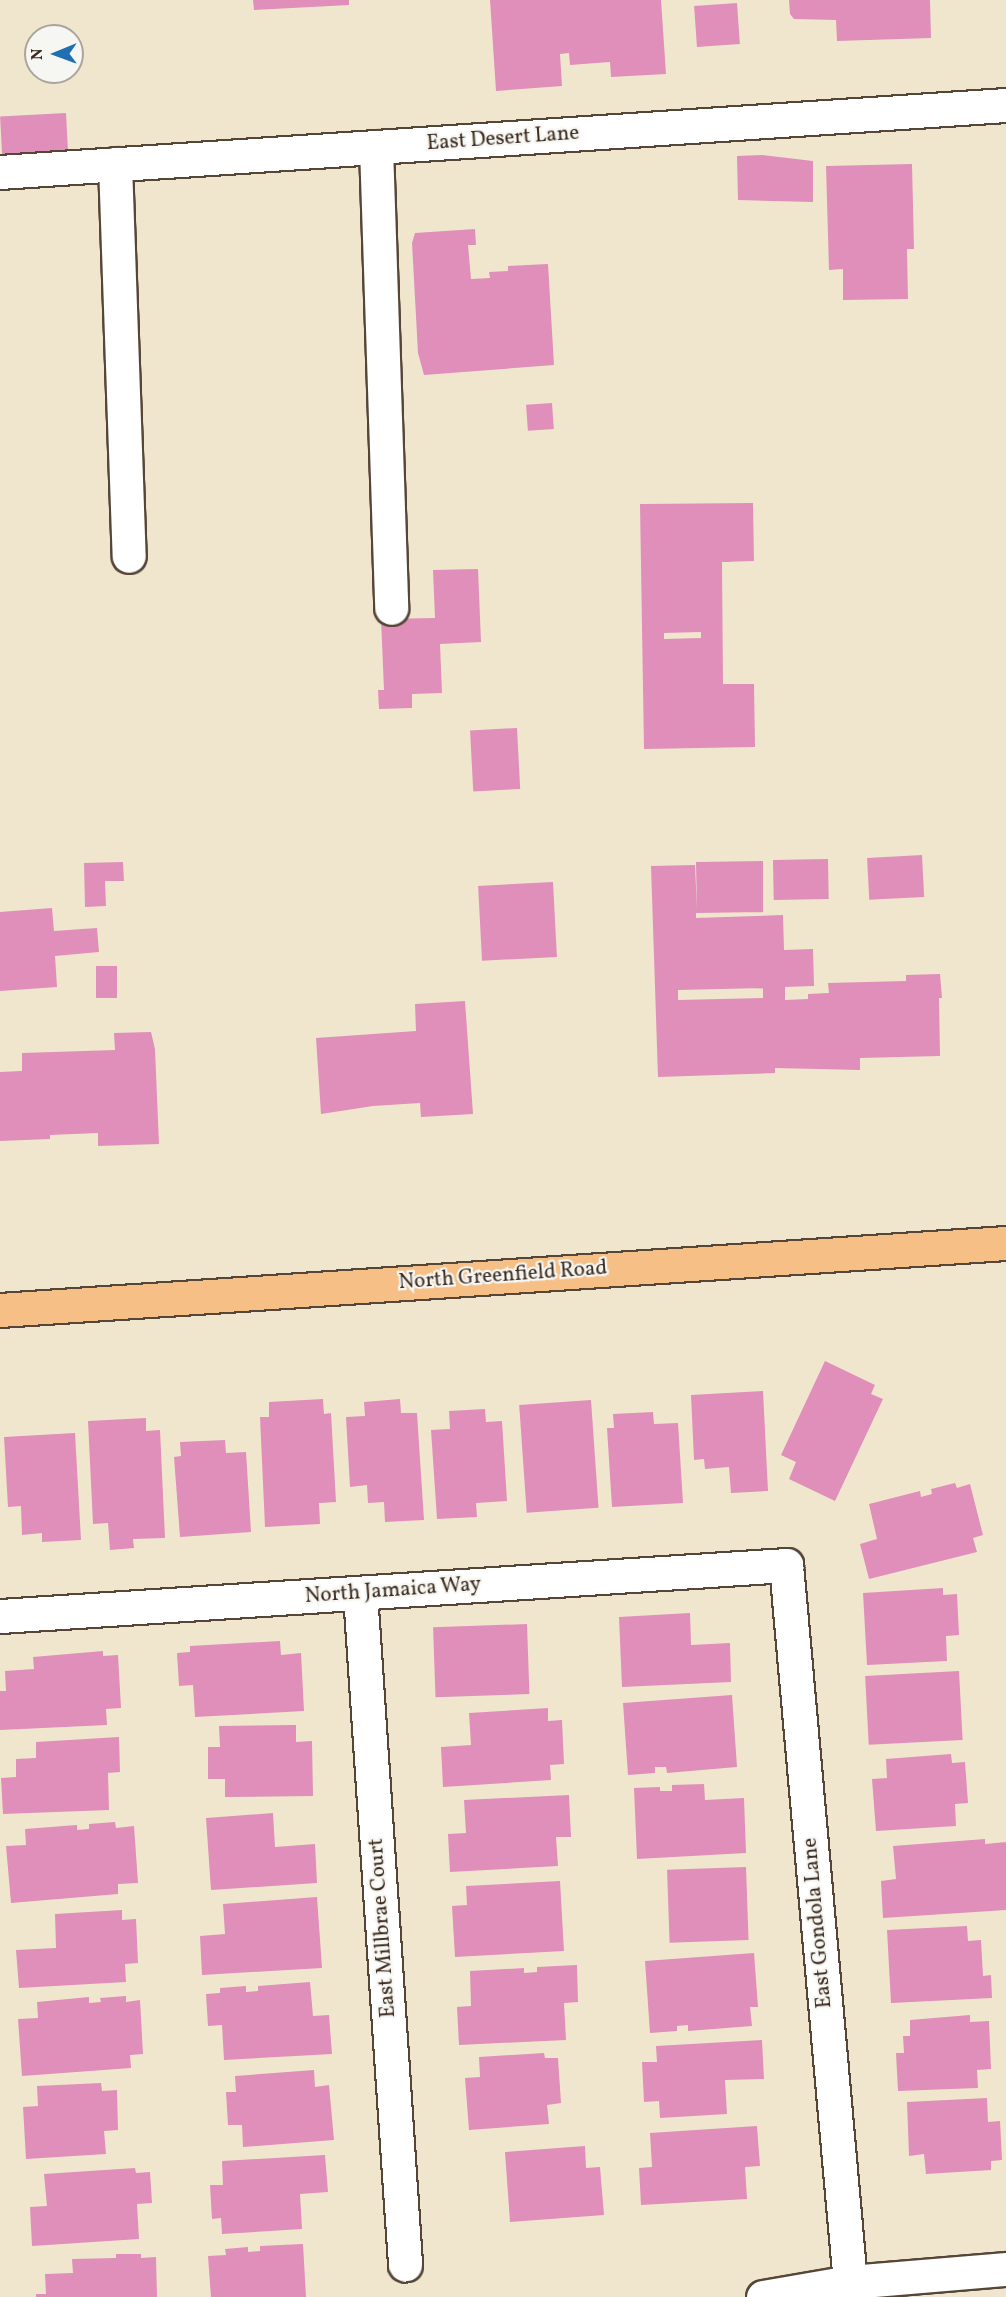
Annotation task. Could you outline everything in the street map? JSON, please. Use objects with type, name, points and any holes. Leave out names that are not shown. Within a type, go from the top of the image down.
[{"type":"main road","name":"North Greenfield Road","points":[[0,1310],[1006,1244]]},
{"type":"street","name":"East Desert Lane","points":[[0,172],[1006,105]]},
{"type":"street","points":[[376,147],[391,608]]},
{"type":"street","points":[[116,164],[129,556]]},
{"type":"street","name":"North Jamaica Way","points":[[0,1616],[786,1565]]},
{"type":"street","name":"East Gondola Lane","points":[[786,1565],[850,2282]]},
{"type":"street","name":"East Millbrae Court","points":[[360,1593],[405,2264]]},
{"type":"street","points":[[763,2297],[850,2282],[1006,2269]]},
{"type":"building","points":[[253,0],[349,0],[349,5],[254,10]]},
{"type":"building","points":[[490,0],[661,0],[666,74],[611,77],[610,62],[570,65],[569,53],[560,54],[562,86],[496,91]]},
{"type":"building","points":[[789,0],[930,0],[931,38],[837,41],[836,20],[794,19],[790,14]]},
{"type":"building","points":[[737,3],[740,44],[697,47],[694,6]]},
{"type":"building","points":[[66,113],[68,153],[2,156],[0,116]]},
{"type":"building","points":[[762,155],[813,161],[813,202],[738,200],[737,156]]},
{"type":"building","points":[[912,164],[914,249],[907,249],[908,299],[843,300],[843,269],[829,270],[826,166]]},
{"type":"building","points":[[475,229],[476,245],[468,245],[471,279],[490,278],[489,272],[508,271],[508,266],[548,264],[554,365],[424,375],[418,353],[412,243],[415,233]]},
{"type":"building","points":[[552,403],[554,429],[528,431],[526,405]]},
{"type":"building","points":[[753,503],[754,561],[722,562],[723,684],[754,684],[755,747],[644,749],[640,504]],"holes":[[[701,632],[701,638],[664,639],[664,633]]]},
{"type":"building","points":[[478,569],[481,642],[440,644],[442,693],[412,694],[412,708],[379,709],[378,690],[384,690],[381,619],[435,618],[433,570]]},
{"type":"building","points":[[517,728],[520,789],[473,791],[470,730]]},
{"type":"building","points":[[922,855],[924,897],[869,900],[867,858]]},
{"type":"building","points":[[828,859],[829,899],[774,900],[773,860]]},
{"type":"building","points":[[763,861],[763,912],[696,913],[696,918],[783,915],[784,950],[813,949],[814,986],[785,987],[785,1000],[808,999],[808,994],[829,993],[828,983],[906,981],[906,975],[940,974],[942,998],[939,998],[940,1056],[860,1058],[860,1070],[775,1068],[775,1073],[658,1077],[651,866],[695,865],[697,910],[696,862]],"holes":[[[763,988],[763,998],[678,1000],[678,990]]]},
{"type":"building","points":[[123,862],[124,881],[105,881],[106,906],[85,907],[84,863]]},
{"type":"building","points":[[553,882],[557,957],[482,961],[478,886]]},
{"type":"building","points":[[52,908],[54,931],[97,928],[99,952],[55,956],[57,987],[0,991],[0,912]]},
{"type":"building","points":[[96,966],[117,966],[117,998],[96,998]]},
{"type":"building","points":[[465,1001],[473,1114],[421,1117],[420,1103],[373,1106],[321,1114],[316,1038],[416,1031],[415,1004]]},
{"type":"building","points":[[151,1032],[155,1049],[159,1144],[98,1146],[98,1133],[50,1135],[50,1139],[0,1141],[0,1072],[22,1071],[22,1053],[115,1050],[114,1033]]},
{"type":"building","points":[[825,1361],[875,1385],[871,1394],[883,1399],[835,1501],[789,1479],[796,1462],[781,1455]]},
{"type":"building","points":[[763,1391],[768,1491],[731,1493],[729,1467],[705,1469],[704,1459],[694,1460],[691,1395]]},
{"type":"building","points":[[323,1399],[324,1414],[331,1413],[336,1502],[319,1503],[320,1524],[265,1527],[260,1417],[269,1417],[269,1402]]},
{"type":"building","points":[[400,1399],[401,1413],[417,1413],[424,1520],[385,1522],[384,1502],[368,1503],[367,1485],[350,1487],[346,1417],[365,1416],[364,1402]]},
{"type":"building","points":[[591,1400],[599,1508],[527,1513],[519,1405]]},
{"type":"building","points":[[485,1409],[486,1422],[502,1421],[507,1501],[476,1503],[477,1517],[437,1519],[431,1430],[450,1429],[449,1411]]},
{"type":"building","points":[[653,1412],[654,1424],[678,1423],[683,1503],[612,1507],[607,1428],[614,1428],[613,1414]]},
{"type":"building","points":[[146,1418],[146,1431],[160,1430],[165,1538],[133,1539],[134,1548],[110,1550],[108,1523],[93,1524],[88,1421]]},
{"type":"building","points":[[75,1433],[81,1540],[42,1542],[42,1533],[22,1535],[21,1506],[8,1507],[4,1437]]},
{"type":"building","points":[[225,1440],[226,1453],[246,1452],[251,1532],[180,1537],[174,1457],[181,1456],[180,1442]]},
{"type":"building","points":[[955,1483],[957,1488],[970,1484],[983,1535],[973,1538],[977,1552],[869,1579],[860,1544],[877,1539],[869,1504],[920,1491],[921,1497],[932,1494],[931,1489]]},
{"type":"building","points":[[943,1588],[943,1595],[957,1594],[959,1635],[946,1636],[947,1661],[867,1665],[863,1593]]},
{"type":"building","points":[[690,1613],[691,1645],[730,1643],[731,1682],[622,1687],[619,1617]]},
{"type":"building","points":[[527,1624],[529,1694],[436,1697],[433,1627]]},
{"type":"building","points":[[280,1641],[281,1655],[301,1653],[304,1711],[195,1717],[193,1685],[179,1686],[177,1653],[190,1652],[190,1646]]},
{"type":"building","points":[[103,1651],[103,1656],[118,1655],[121,1708],[106,1709],[107,1725],[0,1730],[0,1691],[6,1691],[5,1671],[34,1669],[33,1657]]},
{"type":"building","points":[[959,1671],[963,1740],[869,1745],[865,1676]]},
{"type":"building","points":[[732,1695],[737,1767],[667,1773],[666,1767],[655,1767],[655,1773],[628,1775],[623,1703]]},
{"type":"building","points":[[548,1708],[548,1721],[562,1720],[564,1764],[550,1765],[551,1780],[443,1787],[441,1747],[471,1745],[469,1713]]},
{"type":"building","points":[[296,1725],[296,1742],[312,1741],[313,1796],[225,1797],[225,1779],[208,1779],[208,1747],[220,1747],[219,1726]]},
{"type":"building","points":[[119,1737],[120,1772],[108,1773],[109,1810],[3,1814],[1,1778],[16,1777],[16,1759],[36,1758],[36,1742]]},
{"type":"building","points":[[951,1754],[952,1763],[965,1762],[968,1803],[955,1804],[956,1826],[876,1831],[872,1779],[887,1778],[886,1759]]},
{"type":"building","points":[[704,1784],[705,1800],[744,1798],[746,1853],[637,1859],[634,1788],[660,1787],[660,1791],[672,1791],[672,1785]]},
{"type":"building","points":[[569,1795],[571,1837],[556,1837],[558,1866],[450,1872],[448,1834],[466,1833],[464,1800]]},
{"type":"building","points":[[273,1813],[275,1847],[315,1844],[317,1883],[211,1890],[206,1818]]},
{"type":"building","points":[[115,1822],[116,1828],[134,1826],[138,1883],[118,1884],[118,1894],[11,1903],[6,1846],[26,1845],[25,1829],[77,1825],[77,1830],[89,1829],[89,1824]]},
{"type":"building","points":[[985,1839],[985,1844],[1006,1842],[1006,1910],[883,1918],[881,1881],[896,1879],[893,1846]]},
{"type":"building","points":[[746,1867],[749,1940],[670,1943],[667,1870]]},
{"type":"building","points":[[560,1881],[564,1951],[455,1957],[452,1906],[467,1905],[466,1886]]},
{"type":"building","points":[[317,1897],[322,1968],[202,1975],[200,1936],[225,1934],[223,1904]]},
{"type":"building","points":[[122,1910],[122,1920],[136,1919],[138,1963],[125,1964],[126,1982],[19,1988],[16,1950],[56,1948],[55,1914]]},
{"type":"building","points":[[967,1926],[968,1941],[981,1940],[983,1976],[991,1975],[992,1998],[891,2003],[887,1930]]},
{"type":"building","points":[[754,1953],[758,2007],[750,2007],[752,2026],[688,2031],[688,2025],[677,2026],[677,2031],[650,2033],[645,1961]]},
{"type":"building","points":[[577,1965],[578,2002],[564,2003],[566,2040],[459,2045],[457,2007],[471,2006],[470,1971],[524,1968],[524,1973],[537,1972],[537,1967]]},
{"type":"building","points":[[310,1982],[313,2016],[329,2015],[332,2054],[224,2060],[222,2025],[208,2026],[206,1994],[220,1993],[220,1988],[246,1986],[246,1992],[258,1991],[258,1986]]},
{"type":"building","points":[[126,1996],[126,2002],[140,2000],[143,2054],[130,2055],[131,2068],[22,2076],[18,2019],[38,2018],[37,2002],[89,1997],[89,2003],[101,2002],[100,1998]]},
{"type":"building","points":[[970,2015],[970,2022],[989,2021],[991,2069],[977,2070],[978,2088],[898,2091],[896,2053],[904,2053],[903,2036],[910,2036],[910,2020]]},
{"type":"building","points":[[762,2040],[764,2079],[725,2080],[727,2114],[660,2118],[659,2101],[644,2102],[642,2062],[657,2062],[656,2046]]},
{"type":"building","points":[[544,2053],[545,2058],[558,2058],[561,2103],[547,2105],[549,2124],[469,2130],[465,2078],[480,2077],[479,2057]]},
{"type":"building","points":[[314,2070],[315,2087],[329,2085],[334,2140],[243,2147],[242,2125],[228,2125],[226,2092],[236,2092],[235,2076]]},
{"type":"building","points":[[101,2083],[102,2091],[117,2090],[118,2130],[104,2131],[106,2154],[26,2159],[23,2107],[38,2106],[37,2086]]},
{"type":"building","points":[[987,2098],[988,2122],[1000,2121],[1002,2160],[991,2161],[991,2170],[926,2174],[924,2154],[909,2156],[907,2102]]},
{"type":"building","points":[[757,2126],[760,2166],[745,2167],[747,2199],[641,2205],[639,2168],[652,2167],[650,2133]]},
{"type":"building","points":[[585,2146],[586,2168],[600,2167],[604,2215],[510,2222],[505,2152]]},
{"type":"building","points":[[325,2155],[328,2192],[300,2194],[302,2229],[222,2234],[221,2218],[212,2219],[210,2185],[223,2185],[222,2161]]},
{"type":"building","points":[[135,2168],[136,2173],[150,2172],[152,2203],[137,2204],[139,2239],[32,2246],[30,2207],[47,2206],[44,2174]]},
{"type":"building","points":[[303,2244],[306,2297],[211,2297],[208,2256],[226,2255],[225,2249],[248,2247],[248,2252],[260,2251],[260,2246]]},
{"type":"building","points":[[116,2254],[141,2254],[141,2258],[156,2257],[157,2297],[36,2297],[36,2294],[46,2294],[45,2274],[73,2273],[72,2259],[116,2258]]}]
